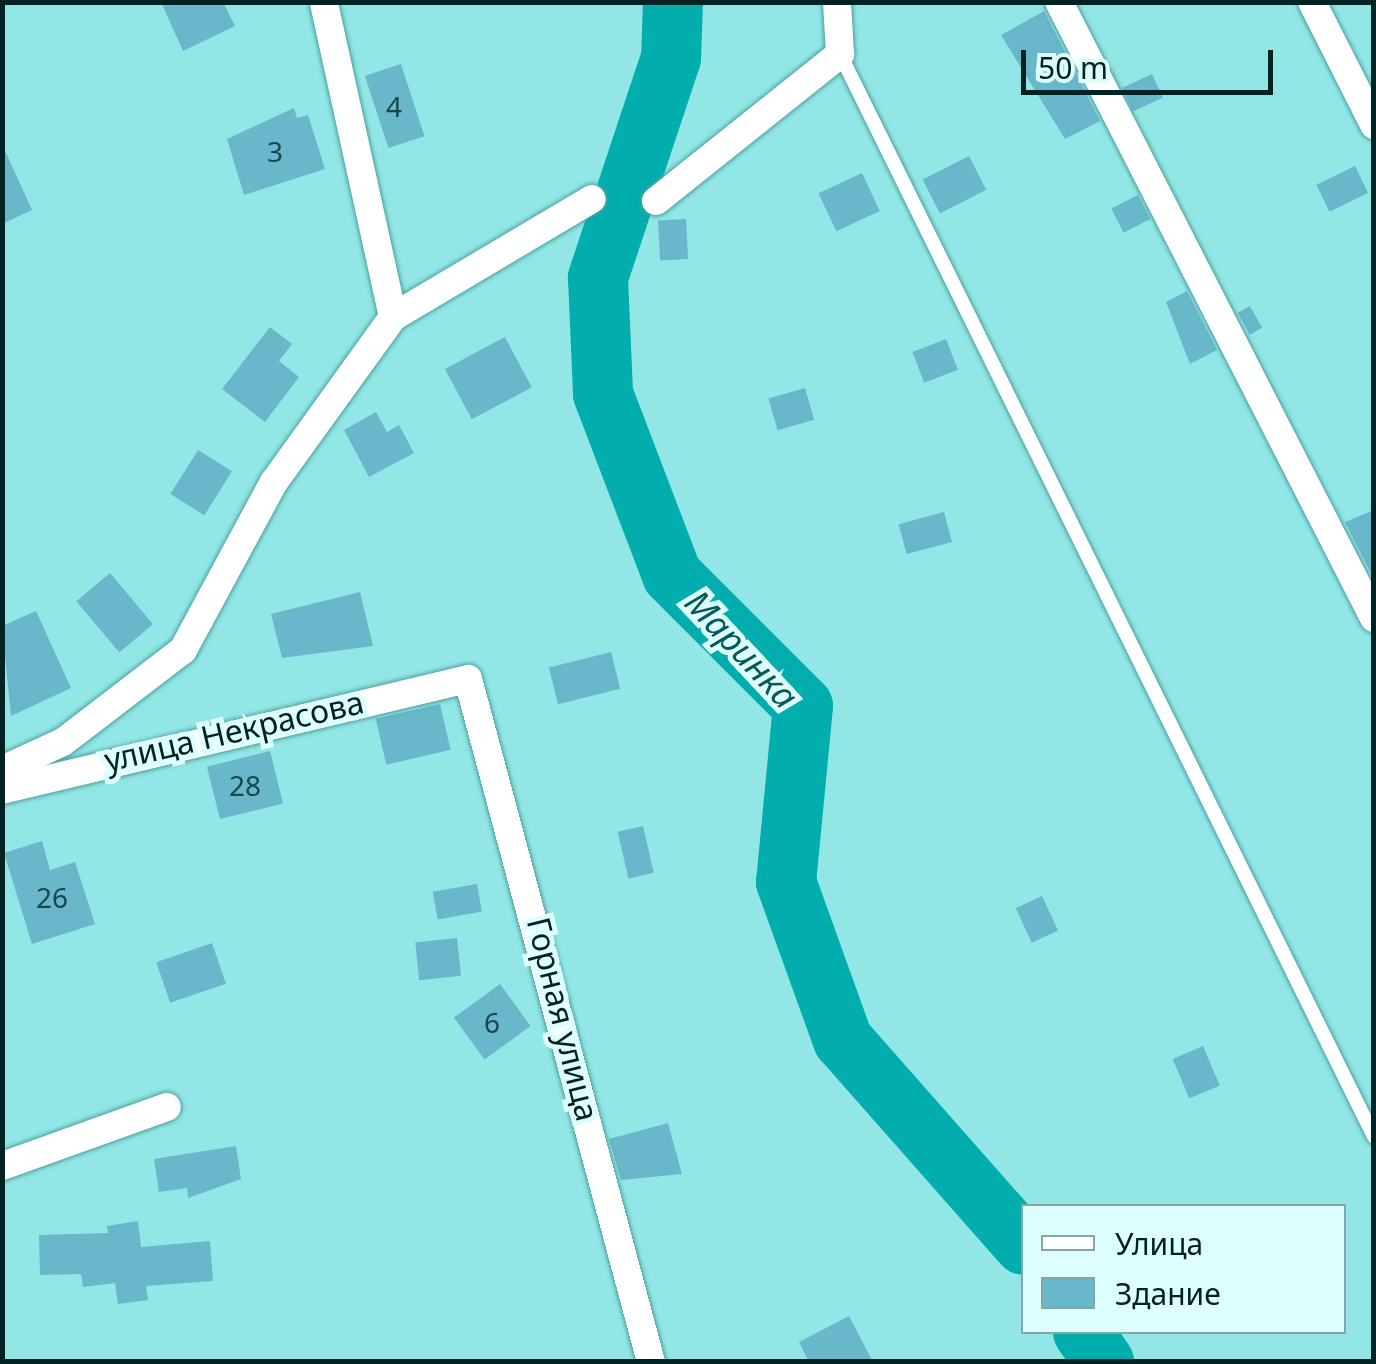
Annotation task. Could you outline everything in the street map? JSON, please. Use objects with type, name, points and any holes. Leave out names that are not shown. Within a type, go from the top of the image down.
[{"type":"street","points":[[324,2],[392,318]]},
{"type":"street","points":[[656,201],[840,54],[837,2]]},
{"type":"street","points":[[1059,2],[1374,618]]},
{"type":"street","points":[[1312,2],[1374,125]]},
{"type":"street","points":[[2,770],[63,742],[183,650],[274,482],[392,318],[592,199]]},
{"type":"street","name":"улица Некрасова","points":[[2,790],[468,679]]},
{"type":"street","name":"Горная улица","points":[[468,679],[651,1362]]},
{"type":"street","points":[[2,1166],[168,1106]]},
{"type":"lane","points":[[840,54],[1374,1137]]},
{"type":"building","points":[[161,2],[223,2],[235,26],[183,51]]},
{"type":"building","points":[[1044,11],[1100,121],[1065,139],[1001,35]]},
{"type":"building","points":[[401,64],[424,136],[388,148],[365,76]]},
{"type":"building","points":[[1152,74],[1163,98],[1133,112],[1122,88]]},
{"type":"building","points":[[294,108],[297,118],[308,115],[325,169],[244,195],[227,139]]},
{"type":"building","points":[[2,144],[32,210],[2,224]]},
{"type":"building","points":[[969,156],[986,190],[940,213],[923,180]]},
{"type":"building","points":[[1355,166],[1368,193],[1330,212],[1316,185]]},
{"type":"building","points":[[862,173],[880,211],[836,231],[818,193]]},
{"type":"building","points":[[1138,195],[1150,219],[1124,233],[1111,209]]},
{"type":"building","points":[[686,219],[688,259],[660,260],[658,220]]},
{"type":"building","points":[[1187,291],[1217,350],[1190,364],[1166,302]]},
{"type":"building","points":[[1250,306],[1262,328],[1250,335],[1238,313]]},
{"type":"building","points":[[270,327],[292,344],[279,361],[299,377],[265,422],[222,389]]},
{"type":"building","points":[[505,337],[532,387],[472,419],[445,369]]},
{"type":"building","points":[[946,339],[958,370],[924,383],[912,352]]},
{"type":"building","points":[[805,388],[814,420],[778,430],[768,398]]},
{"type":"building","points":[[376,412],[387,432],[399,425],[414,453],[369,477],[344,430]]},
{"type":"building","points":[[198,450],[232,471],[204,515],[170,494]]},
{"type":"building","points":[[1374,510],[1374,579],[1345,522]]},
{"type":"building","points":[[944,512],[952,542],[907,554],[899,524]]},
{"type":"building","points":[[110,573],[153,624],[119,653],[76,601]]},
{"type":"building","points":[[360,592],[373,646],[282,658],[271,614]]},
{"type":"building","points":[[36,611],[71,688],[11,716],[2,626]]},
{"type":"building","points":[[611,652],[620,689],[558,704],[549,667]]},
{"type":"building","points":[[440,704],[451,750],[386,765],[376,719]]},
{"type":"building","points":[[270,751],[283,803],[220,819],[207,767]]},
{"type":"building","points":[[643,826],[654,873],[628,879],[618,832]]},
{"type":"building","points":[[42,841],[50,870],[75,862],[95,924],[32,944],[4,853]]},
{"type":"building","points":[[477,884],[482,912],[438,919],[433,892]]},
{"type":"building","points":[[1042,896],[1058,930],[1032,943],[1016,908]]},
{"type":"building","points":[[457,938],[461,976],[419,980],[415,942]]},
{"type":"building","points":[[212,943],[226,984],[170,1003],[156,962]]},
{"type":"building","points":[[500,984],[531,1026],[484,1060],[454,1018]]},
{"type":"building","points":[[1203,1046],[1220,1086],[1189,1098],[1173,1059]]},
{"type":"building","points":[[668,1123],[682,1174],[621,1180],[609,1139]]},
{"type":"building","points":[[236,1146],[241,1179],[188,1198],[187,1188],[159,1192],[154,1159]]},
{"type":"building","points":[[138,1221],[141,1247],[210,1241],[213,1281],[146,1286],[148,1300],[118,1304],[115,1283],[83,1287],[81,1274],[40,1275],[39,1235],[108,1233],[107,1226]]},
{"type":"building","points":[[849,1316],[873,1362],[809,1362],[799,1342]]},
{"type":"waterway","name":"Маринка","points":[[673,2],[671,58],[598,278],[603,394],[672,575],[803,706],[786,882],[843,1040],[1021,1242]]},
{"type":"waterway","name":"Маринка","points":[[1084,1334],[1104,1362]]}]
